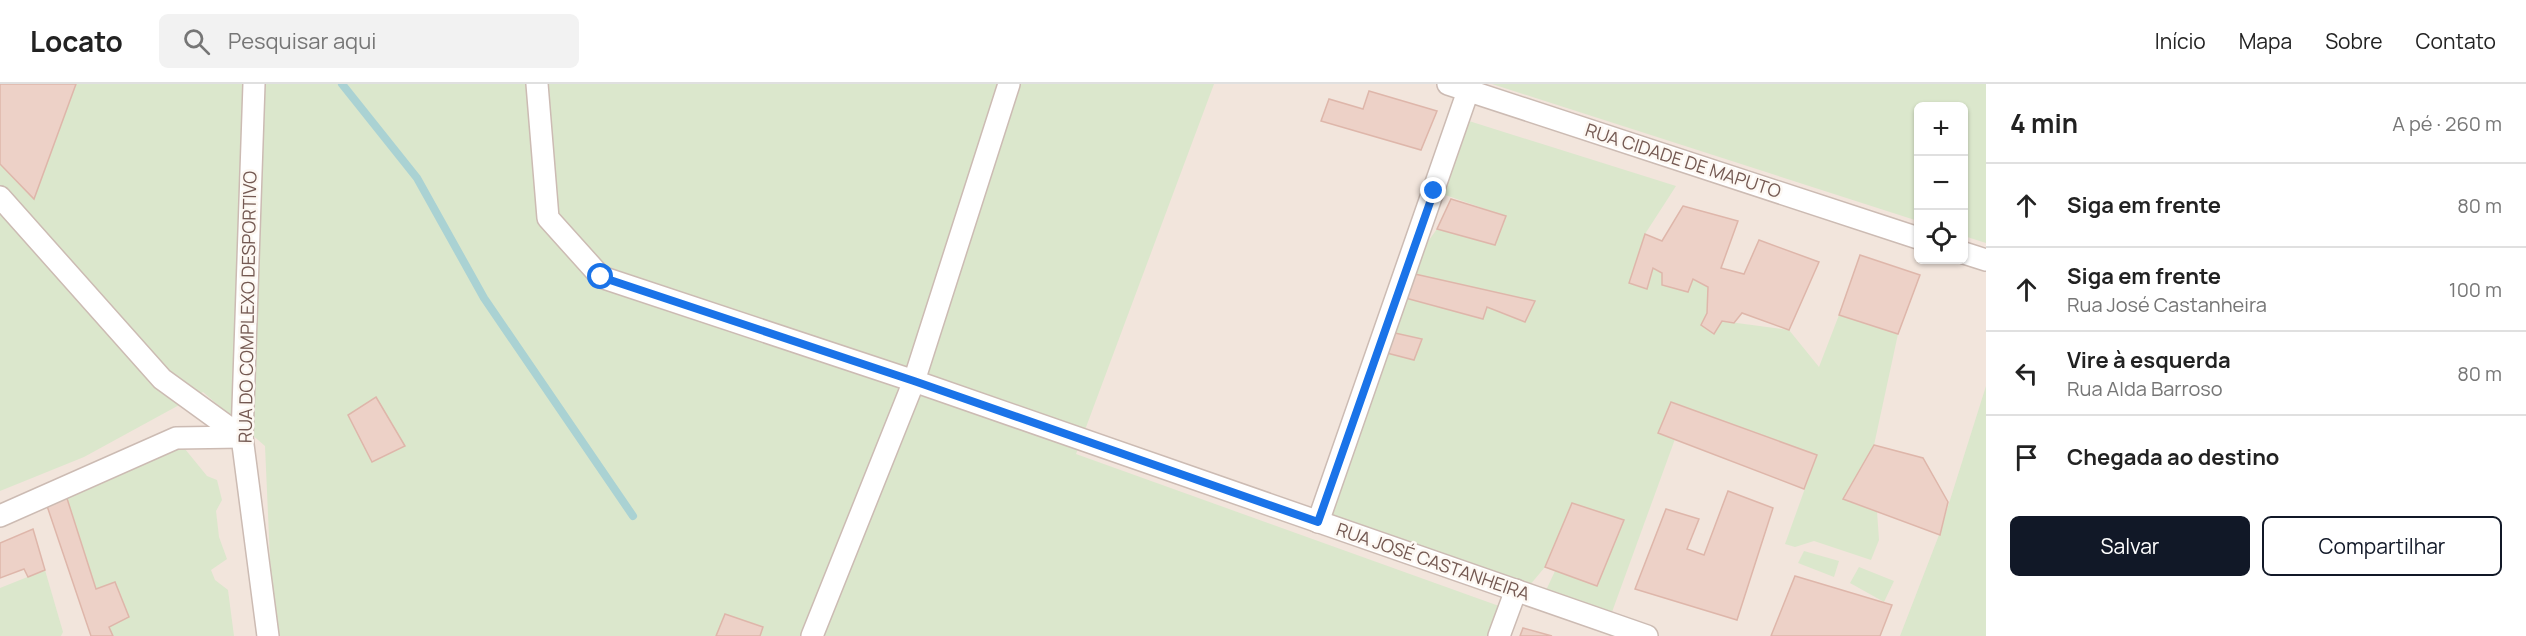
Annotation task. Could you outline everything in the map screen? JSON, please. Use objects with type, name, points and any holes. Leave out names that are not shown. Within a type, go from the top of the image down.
[{"type":"street","name":"RUA DO COMPLEXO DESPORTIVO","points":[[254,84],[242,438],[268,636]]},
{"type":"street","name":"RUA JOSÉ CASTANHEIRA","points":[[537,84],[548,218],[601,277],[914,381],[1647,636]]},
{"type":"street","points":[[812,636],[914,381],[1009,84]]},
{"type":"street","name":"RUA CIDADE DE MAPUTO","points":[[1448,84],[1914,237]]},
{"type":"street","points":[[1318,522],[1468,91]]},
{"type":"street","points":[[0,197],[162,379],[242,438]]},
{"type":"street","points":[[1968,254],[1986,260]]},
{"type":"street","points":[[0,516],[176,438],[242,438]]},
{"type":"street","points":[[1499,636],[1516,590]]},
{"type":"shaded area","points":[[0,84],[1986,84],[1986,636],[0,636]]},
{"type":"green space","points":[[0,84],[1214,84],[1076,454],[1499,606],[1489,636],[270,636],[271,582],[265,446],[203,392],[84,457],[0,491]]},
{"type":"green space","points":[[1492,84],[1986,84],[1986,243],[1968,237],[1968,102],[1914,102],[1914,220]]},
{"type":"green space","points":[[1469,121],[1676,186],[1645,234],[1629,283],[1647,289],[1653,268],[1662,273],[1662,285],[1688,291],[1693,279],[1708,287],[1707,313],[1701,325],[1713,334],[1722,321],[1789,330],[1819,367],[1839,315],[1898,334],[1874,445],[1844,498],[1877,511],[1879,540],[1871,560],[1814,541],[1795,547],[1785,544],[1817,455],[1671,402],[1658,433],[1675,439],[1612,612],[1542,599],[1555,571],[1572,503],[1545,567],[1524,592],[1318,522],[1379,351],[1422,339],[1386,331],[1398,296],[1483,319],[1487,307],[1525,322],[1535,302],[1406,272],[1437,229],[1495,245],[1505,216],[1434,191]]},
{"type":"green space","points":[[1986,386],[1986,636],[1900,636],[1939,535]]},
{"type":"green space","points":[[176,438],[207,476],[217,480],[222,500],[216,511],[219,537],[227,559],[211,570],[215,580],[228,590],[234,636],[113,636],[109,627],[129,616],[115,582],[96,589],[64,489]]},
{"type":"green space","points":[[1804,551],[1839,561],[1834,577],[1798,563]]},
{"type":"green space","points":[[1859,567],[1894,581],[1884,602],[1850,583]]},
{"type":"green space","points":[[45,570],[63,632],[61,636],[0,636],[0,588]]},
{"type":"building","points":[[0,84],[76,84],[34,199],[0,164]]},
{"type":"building","points":[[1369,91],[1437,111],[1421,150],[1321,121],[1329,99],[1363,109]]},
{"type":"building","points":[[1451,199],[1506,216],[1495,245],[1437,229]]},
{"type":"building","points":[[1683,206],[1738,221],[1721,268],[1744,274],[1759,240],[1819,262],[1789,330],[1742,313],[1734,323],[1722,321],[1714,334],[1701,325],[1707,313],[1708,287],[1693,279],[1688,292],[1662,285],[1662,273],[1653,268],[1647,289],[1629,283],[1645,234],[1662,241]]},
{"type":"building","points":[[1860,255],[1920,275],[1898,334],[1839,315]]},
{"type":"building","points":[[1406,272],[1535,301],[1525,322],[1487,307],[1483,319],[1398,296]]},
{"type":"building","points":[[1386,331],[1422,339],[1414,360],[1379,351]]},
{"type":"building","points":[[376,397],[405,446],[372,462],[348,415]]},
{"type":"building","points":[[1671,402],[1817,455],[1804,489],[1658,433]]},
{"type":"building","points":[[1874,445],[1923,458],[1948,502],[1940,535],[1843,499]]},
{"type":"building","points":[[64,489],[96,589],[115,582],[129,617],[109,627],[113,636],[91,636],[44,497]]},
{"type":"building","points":[[1728,491],[1773,508],[1737,620],[1635,589],[1666,509],[1699,519],[1687,549],[1704,555]]},
{"type":"building","points":[[1572,503],[1624,520],[1597,586],[1545,567]]},
{"type":"building","points":[[33,529],[45,570],[28,577],[24,569],[0,578],[0,543]]},
{"type":"building","points":[[1795,576],[1892,605],[1880,636],[1771,636]]},
{"type":"building","points":[[725,614],[763,627],[760,636],[716,636]]},
{"type":"building","points":[[1523,628],[1552,636],[1520,636]]},
{"type":"waterway","points":[[342,84],[417,178],[484,298],[633,516]]},
{"type":"route","points":[[601,277],[914,381],[1318,522],[1434,191]]}]
